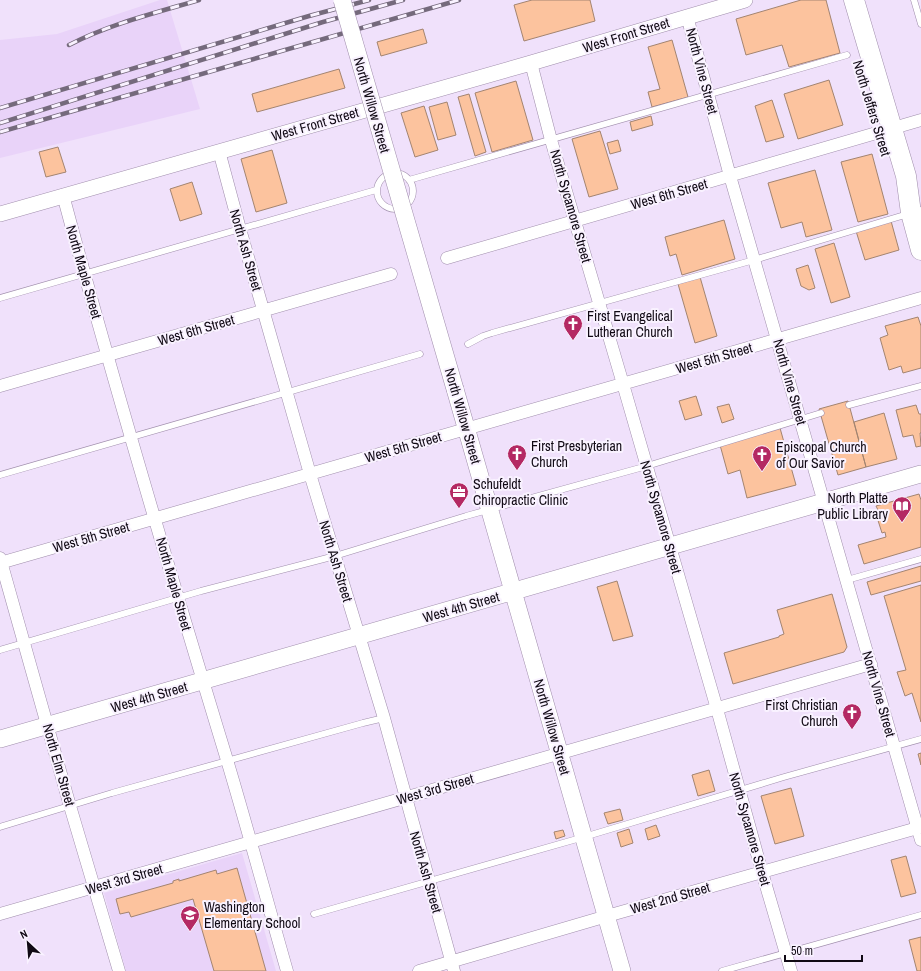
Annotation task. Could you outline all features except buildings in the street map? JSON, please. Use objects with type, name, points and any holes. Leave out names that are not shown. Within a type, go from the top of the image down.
[{"type":"highway","name":"North Jeffers Street","points":[[840,0],[885,130],[906,176],[916,212],[921,250]]},
{"type":"highway","name":"North Jeffers Street","points":[[854,0],[877,104]]},
{"type":"main road","name":"North Willow Street","points":[[342,0],[456,388],[622,971]]},
{"type":"main road","name":"West 4th Street","points":[[0,739],[670,546],[920,476]]},
{"type":"street","name":"West Front Street","points":[[0,214],[531,63],[745,0]]},
{"type":"street","name":"North Vine Street","points":[[687,16],[730,176],[894,747],[919,828],[921,840]]},
{"type":"street","name":"North Sycamore Street","points":[[531,63],[551,140],[647,466],[717,709],[738,791],[791,971]]},
{"type":"street","name":"North Willow Street","points":[[371,108],[390,174]]},
{"type":"street","name":"West 6th Street","points":[[447,258],[921,120]]},
{"type":"street","name":"North Ash Street","points":[[219,151],[310,474],[384,718],[452,966]]},
{"type":"street","name":"North Maple Street","points":[[63,196],[84,274],[287,971]]},
{"type":"street","name":"West 6th Street","points":[[0,386],[391,274]]},
{"type":"street","name":"West 5th Street","points":[[0,561],[310,474],[921,298]]},
{"type":"street","name":"North Elm Street","points":[[0,561],[70,806],[95,887],[117,971]]},
{"type":"street","name":"West 3rd Street","points":[[0,914],[871,664]]},
{"type":"street","name":"West 2nd Street","points":[[419,971],[452,966],[607,916],[919,828]]},
{"type":"lane","points":[[914,0],[921,24]]},
{"type":"lane","points":[[409,180],[847,56]]},
{"type":"lane","points":[[396,173],[405,176],[409,180],[413,191],[408,204],[396,209],[390,209],[385,206],[377,197],[376,190],[378,184],[383,177],[390,174],[396,173]]},
{"type":"lane","points":[[0,298],[376,190]]},
{"type":"lane","points":[[468,344],[492,332],[754,260],[916,212]]},
{"type":"lane","points":[[0,475],[420,354]]},
{"type":"lane","points":[[849,405],[921,386]]},
{"type":"lane","points":[[0,650],[258,575],[335,556],[490,510],[647,466],[821,412]]},
{"type":"lane","points":[[846,580],[921,559]]},
{"type":"lane","points":[[0,827],[363,722],[384,718]]},
{"type":"lane","points":[[314,914],[584,837],[784,777],[921,739]]},
{"type":"lane","points":[[722,971],[921,915]]},
{"type":"shaded area","points":[[160,0],[167,0],[200,109],[0,158],[0,40],[57,34]]},
{"type":"shaded area","name":"Washington Elementary School","points":[[242,853],[276,971],[126,971],[104,893]]},
{"type":"railway","points":[[69,45],[117,25],[199,0]]},
{"type":"railway","points":[[0,108],[309,16],[369,0]]},
{"type":"railway","points":[[0,123],[323,22],[403,0]]},
{"type":"railway","points":[[0,132],[459,0]]},
{"type":"place","name":"First Evangelical Lutheran Church","points":[[573,341]]},
{"type":"place","name":"First Presbyterian Church","points":[[517,471]]},
{"type":"place","name":"Episcopal Church of Our Savior","points":[[762,472]]},
{"type":"place","name":"Schufeldt Chiropractic Clinic","points":[[459,509]]},
{"type":"place","name":"North Platte Public Library","points":[[902,523]]},
{"type":"place","name":"First Christian Church","points":[[852,730]]},
{"type":"place","name":"Washington Elementary School","points":[[190,932]]}]
